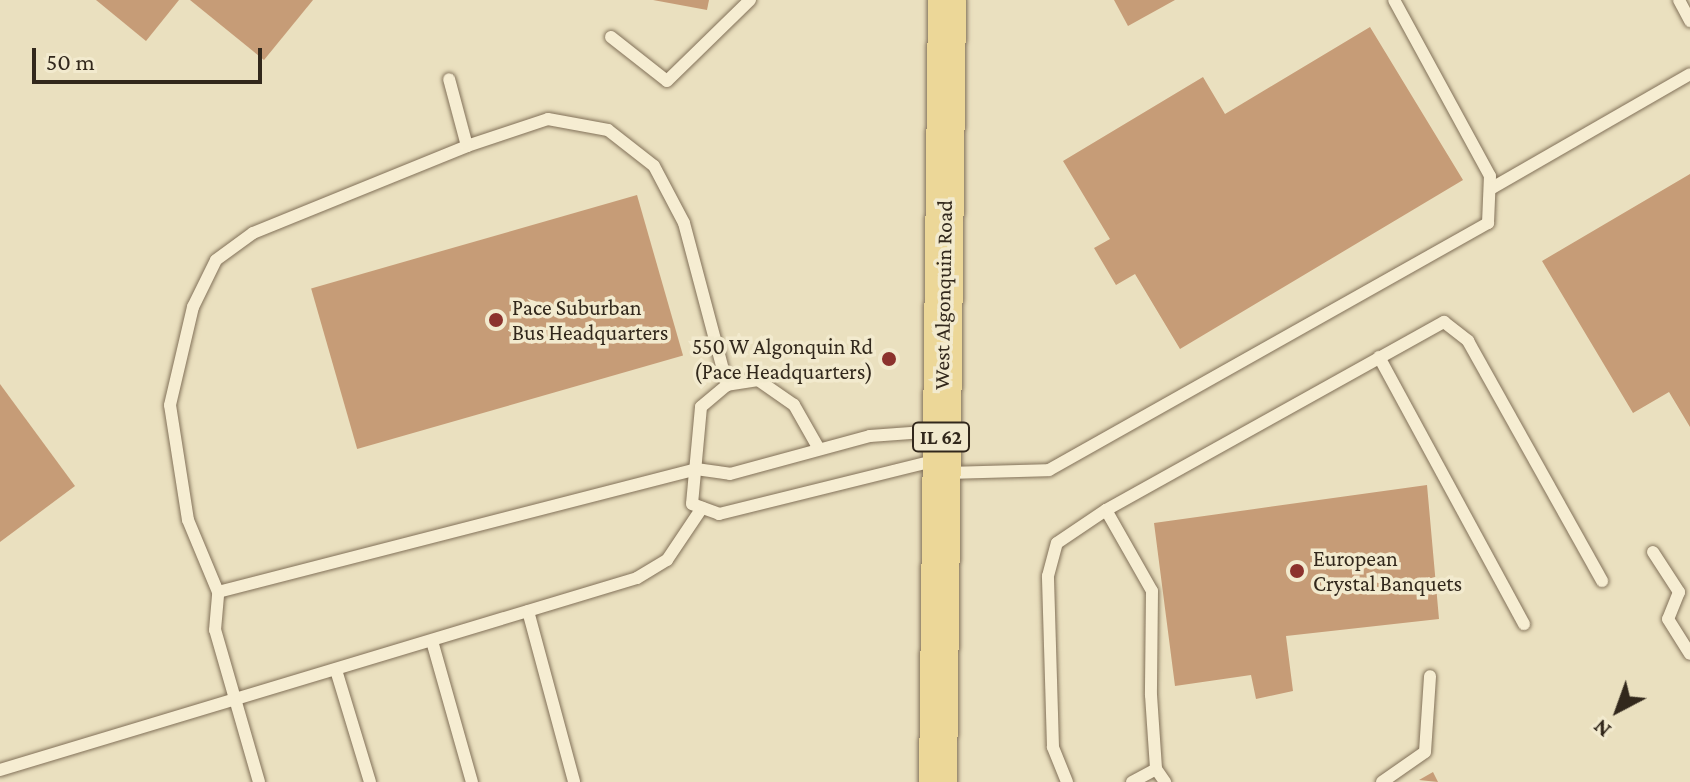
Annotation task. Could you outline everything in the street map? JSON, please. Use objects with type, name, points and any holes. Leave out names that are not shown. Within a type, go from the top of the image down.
[{"type":"main road","name":"West Algonquin Road","points":[[938,782],[947,0]]},
{"type":"lane","points":[[611,37],[667,81],[750,0]]},
{"type":"lane","points":[[218,592],[696,469],[730,474],[870,436],[941,454],[1049,470],[1469,238],[1488,223],[1492,188],[1394,0]]},
{"type":"lane","points":[[1679,0],[1690,21]]},
{"type":"lane","points":[[1492,188],[1690,74]]},
{"type":"lane","points":[[449,79],[467,146]]},
{"type":"lane","points":[[259,782],[215,630],[218,592],[188,520],[170,405],[193,307],[216,260],[253,233],[340,192],[548,119],[608,130],[654,166],[684,223],[727,385]]},
{"type":"lane","points":[[1067,782],[1053,747],[1048,576],[1057,543],[1106,510],[1444,322],[1468,341],[1602,581]]},
{"type":"lane","points":[[1379,357],[1524,624]]},
{"type":"lane","points":[[0,770],[637,578],[667,560],[697,506],[696,469],[701,407],[727,385],[758,380],[794,405],[819,449]]},
{"type":"lane","points":[[697,506],[719,514],[941,454]]},
{"type":"lane","points":[[1106,510],[1152,591],[1156,769],[1165,782]]},
{"type":"lane","points":[[1653,552],[1685,589],[1668,619],[1690,654]]},
{"type":"lane","points":[[528,611],[574,782]]},
{"type":"lane","points":[[432,641],[472,782]]},
{"type":"lane","points":[[336,670],[370,782]]},
{"type":"lane","points":[[1382,782],[1425,752],[1430,676]]},
{"type":"lane","points":[[1132,782],[1156,769]]},
{"type":"building","points":[[96,0],[179,0],[146,41]]},
{"type":"building","points":[[190,0],[313,0],[264,60]]},
{"type":"building","points":[[653,0],[709,0],[707,10]]},
{"type":"building","points":[[1114,0],[1175,0],[1128,26]]},
{"type":"building","points":[[1370,27],[1463,180],[1180,349],[1135,274],[1116,285],[1094,248],[1110,239],[1063,161],[1203,77],[1225,114]]},
{"type":"building","points":[[1690,174],[1690,427],[1669,392],[1633,413],[1542,261]]},
{"type":"building","name":"Pace Suburban Bus Headquarters","points":[[637,195],[683,356],[357,449],[311,288]]},
{"type":"building","points":[[0,384],[75,486],[0,542]]},
{"type":"building","name":"European Crystal Banquets","points":[[1427,485],[1439,619],[1286,636],[1293,691],[1256,699],[1251,675],[1175,686],[1154,523]]},
{"type":"building","points":[[1433,772],[1438,782],[1419,780]]},
{"type":"place","name":"Pace Suburban Bus Headquarters","points":[[496,320]]},
{"type":"place","name":"550 W Algonquin Rd (Pace Headquarters)","points":[[889,359]]},
{"type":"place","name":"European Crystal Banquets","points":[[1297,571]]}]
